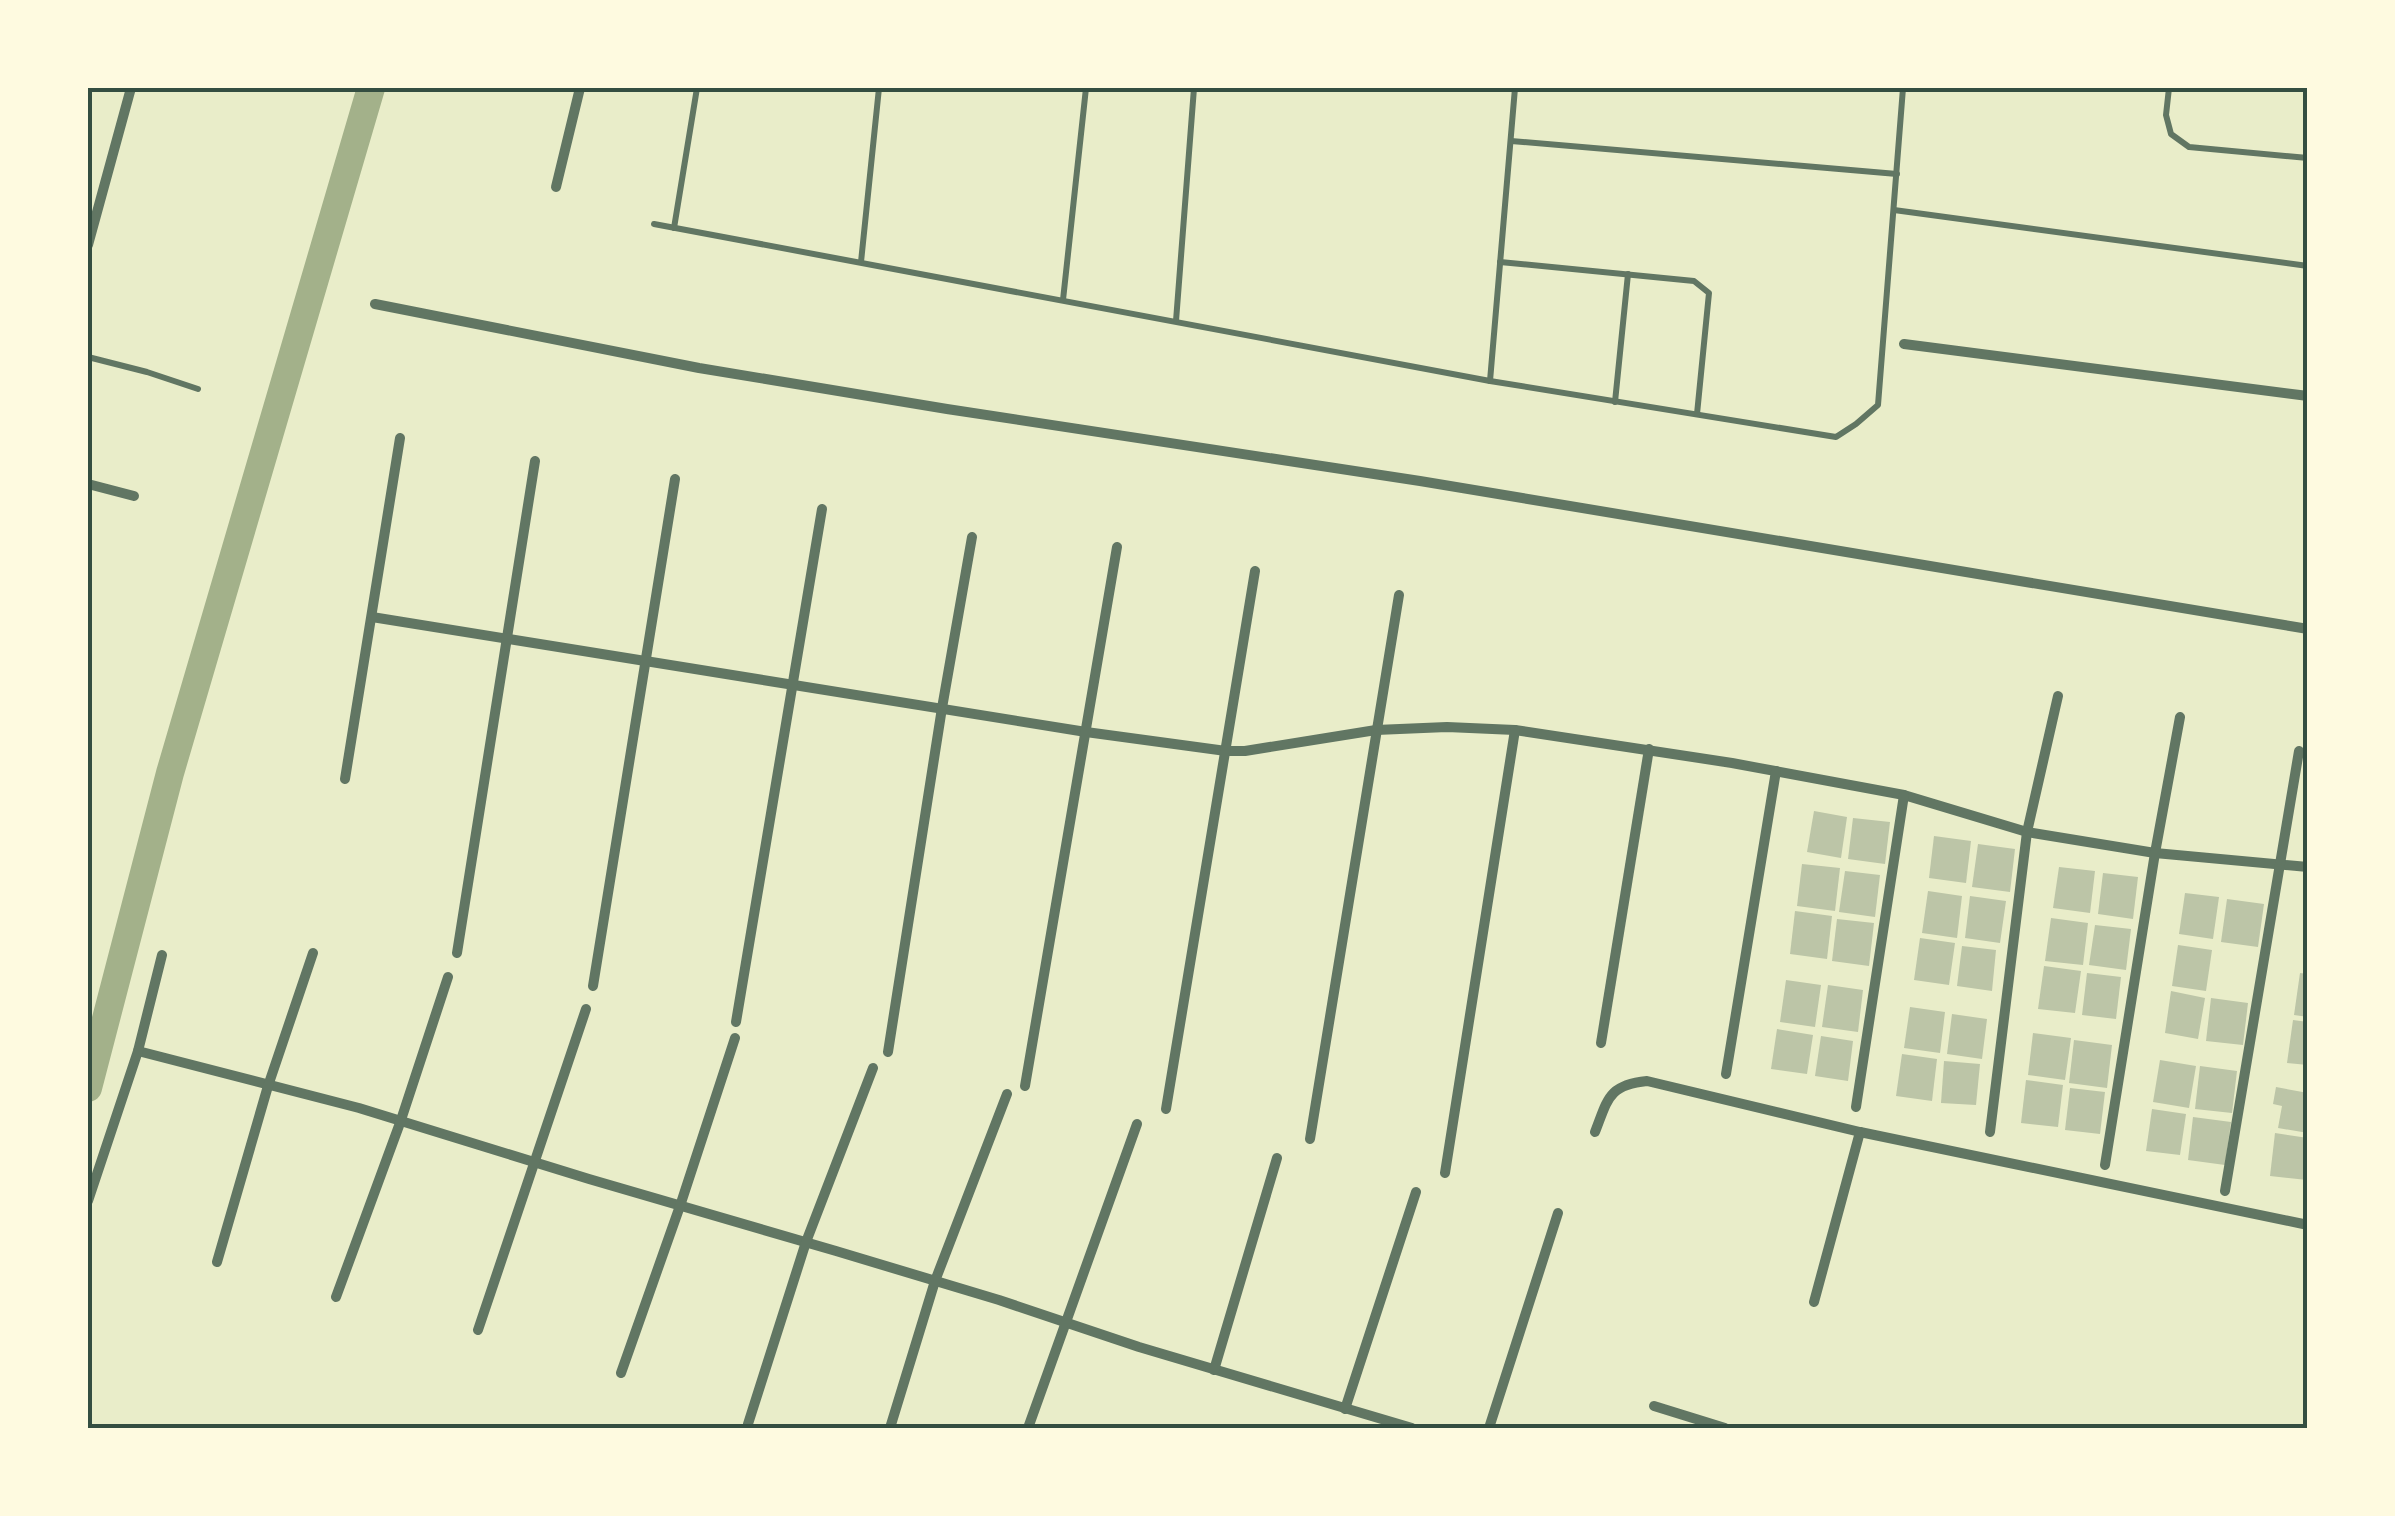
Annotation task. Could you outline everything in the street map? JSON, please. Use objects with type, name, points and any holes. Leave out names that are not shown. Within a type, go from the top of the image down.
[{"type":"street","points":[[88,245],[131,88]]},
{"type":"street","points":[[556,187],[580,88]]},
{"type":"street","points":[[375,304],[738,374],[1420,481],[2308,628]]},
{"type":"street","points":[[1904,344],[2308,396]]},
{"type":"street","points":[[345,779],[400,438]]},
{"type":"street","points":[[457,953],[535,461]]},
{"type":"street","points":[[593,986],[675,479]]},
{"type":"street","points":[[88,484],[134,496]]},
{"type":"street","points":[[736,1022],[822,509]]},
{"type":"street","points":[[888,1052],[972,537]]},
{"type":"street","points":[[1025,1086],[1117,547]]},
{"type":"street","points":[[1166,1109],[1255,571]]},
{"type":"street","points":[[1310,1139],[1399,595]]},
{"type":"street","points":[[372,617],[1226,751],[1376,730],[1514,730],[1648,749],[1904,795],[2027,832],[2154,853],[2308,867]]},
{"type":"street","points":[[1990,1132],[2027,832],[2058,696]]},
{"type":"street","points":[[2105,1165],[2154,853],[2180,717]]},
{"type":"street","points":[[1445,1174],[1514,730]]},
{"type":"street","points":[[1601,1043],[1648,749]]},
{"type":"street","points":[[2225,1192],[2299,751]]},
{"type":"street","points":[[1726,1074],[1776,771]]},
{"type":"street","points":[[1856,1107],[1904,795]]},
{"type":"street","points":[[217,1262],[268,1086],[313,953]]},
{"type":"street","points":[[88,1202],[138,1051],[162,955]]},
{"type":"street","points":[[336,1297],[448,977]]},
{"type":"street","points":[[478,1330],[586,1009]]},
{"type":"street","points":[[621,1373],[735,1038]]},
{"type":"street","points":[[138,1051],[359,1108],[1412,1428]]},
{"type":"street","points":[[748,1424],[806,1242],[873,1068]]},
{"type":"street","points":[[1595,1132],[1609,1097],[1617,1089],[1647,1081],[1860,1132],[2308,1226]]},
{"type":"street","points":[[890,1428],[935,1281],[1007,1094]]},
{"type":"street","points":[[1028,1428],[1137,1124]]},
{"type":"street","points":[[1814,1302],[1860,1132]]},
{"type":"street","points":[[1214,1370],[1277,1158]]},
{"type":"street","points":[[1345,1409],[1416,1192]]},
{"type":"street","points":[[1490,1428],[1558,1213]]},
{"type":"street","points":[[1654,1406],[1725,1428]]},
{"type":"lane","points":[[674,228],[697,88]]},
{"type":"lane","points":[[861,262],[879,88]]},
{"type":"lane","points":[[1063,300],[1086,88]]},
{"type":"lane","points":[[1176,321],[1194,88]]},
{"type":"lane","points":[[1490,381],[1515,88]]},
{"type":"lane","points":[[654,224],[1490,381],[1836,437],[1878,405],[1904,88]]},
{"type":"lane","points":[[2169,88],[2166,115],[2171,134],[2189,147],[2308,158]]},
{"type":"lane","points":[[1511,140],[1897,174]]},
{"type":"lane","points":[[1894,210],[2308,266]]},
{"type":"lane","points":[[1500,262],[1694,281],[1708,293],[1697,414]]},
{"type":"lane","points":[[1615,402],[1628,274]]},
{"type":"lane","points":[[88,357],[198,390]]},
{"type":"building","points":[[1814,811],[1847,817],[1841,858],[1807,852]]},
{"type":"building","points":[[1853,818],[1890,822],[1885,864],[1848,859]]},
{"type":"building","points":[[1934,836],[1971,841],[1966,883],[1929,878]]},
{"type":"building","points":[[1978,844],[2015,849],[2010,892],[1972,887]]},
{"type":"building","points":[[1802,864],[1840,868],[1835,911],[1797,906]]},
{"type":"building","points":[[2059,867],[2095,871],[2090,913],[2053,908]]},
{"type":"building","points":[[1845,871],[1880,875],[1875,917],[1839,912]]},
{"type":"building","points":[[2103,873],[2138,877],[2133,919],[2098,914]]},
{"type":"building","points":[[1928,891],[1962,896],[1957,938],[1922,933]]},
{"type":"building","points":[[2185,893],[2219,897],[2213,939],[2179,934]]},
{"type":"building","points":[[1970,896],[2006,901],[2000,943],[1965,938]]},
{"type":"building","points":[[2227,899],[2264,904],[2258,947],[2221,942]]},
{"type":"building","points":[[1795,911],[1832,916],[1827,959],[1790,954]]},
{"type":"building","points":[[2051,918],[2088,923],[2083,965],[2045,961]]},
{"type":"building","points":[[1837,919],[1874,923],[1869,966],[1832,961]]},
{"type":"building","points":[[2095,925],[2131,929],[2126,970],[2089,965]]},
{"type":"building","points":[[1920,938],[1955,943],[1949,985],[1914,980]]},
{"type":"building","points":[[2178,945],[2212,950],[2206,991],[2172,986]]},
{"type":"building","points":[[1962,946],[1996,950],[1992,991],[1957,986]]},
{"type":"building","points":[[2044,966],[2081,971],[2075,1013],[2038,1009]]},
{"type":"building","points":[[2087,973],[2121,977],[2116,1019],[2082,1015]]},
{"type":"building","points":[[2300,973],[2308,974],[2308,1017],[2294,1015]]},
{"type":"building","points":[[1786,980],[1821,985],[1815,1027],[1780,1022]]},
{"type":"building","points":[[1828,985],[1863,990],[1858,1032],[1822,1027]]},
{"type":"building","points":[[2171,991],[2205,998],[2198,1039],[2165,1033]]},
{"type":"building","points":[[2211,998],[2248,1003],[2243,1045],[2206,1041]]},
{"type":"building","points":[[1910,1007],[1945,1012],[1940,1053],[1904,1048]]},
{"type":"building","points":[[1952,1014],[1987,1019],[1982,1059],[1947,1054]]},
{"type":"building","points":[[2293,1020],[2308,1022],[2308,1065],[2287,1063]]},
{"type":"building","points":[[1777,1029],[1813,1035],[1807,1074],[1771,1069]]},
{"type":"building","points":[[2033,1033],[2071,1038],[2065,1080],[2028,1075]]},
{"type":"building","points":[[1821,1036],[1853,1041],[1848,1081],[1815,1076]]},
{"type":"building","points":[[2074,1040],[2112,1045],[2107,1088],[2069,1083]]},
{"type":"building","points":[[1902,1054],[1937,1059],[1932,1101],[1896,1096]]},
{"type":"building","points":[[2160,1060],[2196,1066],[2189,1108],[2153,1102]]},
{"type":"building","points":[[1944,1061],[1980,1064],[1976,1105],[1941,1103]]},
{"type":"building","points":[[2200,1066],[2237,1071],[2232,1113],[2195,1109]]},
{"type":"building","points":[[2026,1080],[2063,1085],[2058,1127],[2021,1123]]},
{"type":"building","points":[[2276,1087],[2308,1093],[2308,1133],[2278,1128],[2282,1106],[2273,1104]]},
{"type":"building","points":[[2070,1088],[2105,1092],[2100,1134],[2065,1130]]},
{"type":"building","points":[[2152,1109],[2186,1114],[2180,1155],[2146,1151]]},
{"type":"building","points":[[2193,1117],[2231,1122],[2225,1165],[2188,1160]]},
{"type":"building","points":[[2275,1133],[2308,1138],[2307,1180],[2270,1176]]},
{"type":"waterway","points":[[88,1088],[170,773],[371,88]]}]
